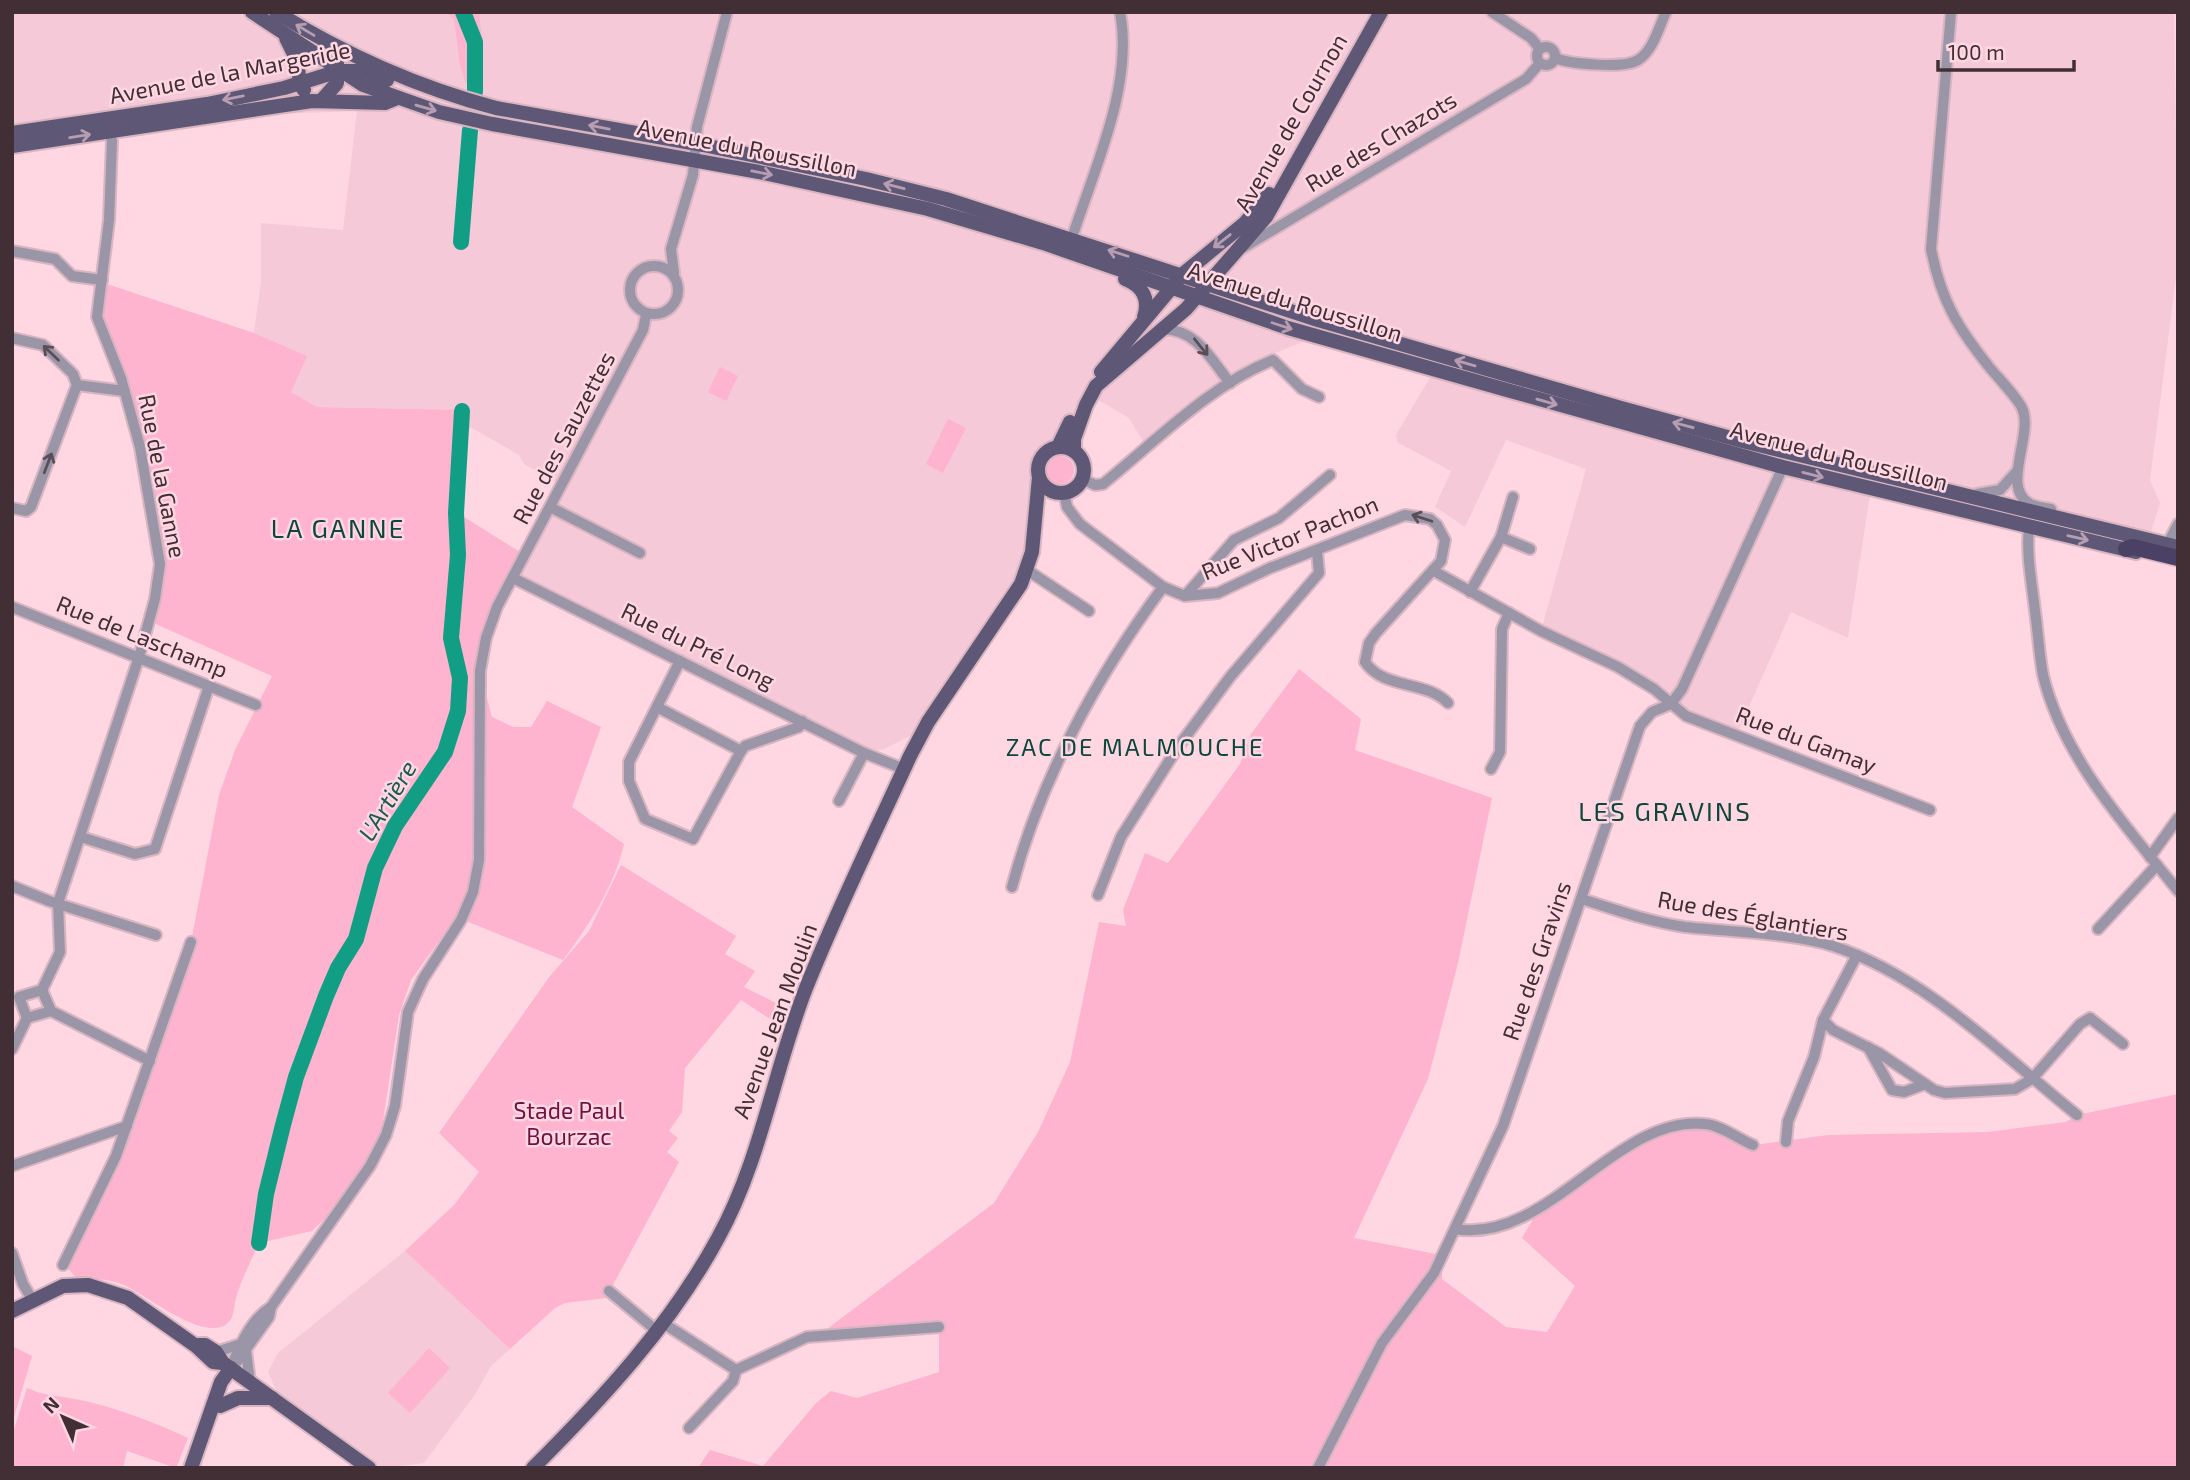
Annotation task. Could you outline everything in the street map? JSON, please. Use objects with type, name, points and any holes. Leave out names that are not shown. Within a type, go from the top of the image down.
[{"type":"highway","points":[[2124,541],[2133,547],[2178,558]]},
{"type":"main road","points":[[252,12],[339,71],[396,99]]},
{"type":"main road","points":[[276,12],[334,48],[452,96]]},
{"type":"main road","name":"Avenue de Cournon","points":[[1171,287],[1183,274],[1253,232],[1266,199],[1369,12]]},
{"type":"main road","name":"Avenue de Cournon","points":[[1196,297],[1253,232],[1381,12]]},
{"type":"main road","points":[[283,34],[297,60],[300,84],[317,100],[337,83],[339,71],[334,48]]},
{"type":"main road","name":"Avenue de la Margeride","points":[[12,133],[121,118],[300,84],[339,71],[365,71],[423,94],[452,96]]},
{"type":"main road","name":"Avenue du Roussillon","points":[[452,96],[496,108],[866,179],[960,211],[999,229],[1123,275],[1171,287],[1288,328],[1783,467],[2029,527],[2172,546]]},
{"type":"main road","name":"Avenue du Roussillon","points":[[396,99],[492,124],[960,211],[996,214],[1318,320],[1742,441],[1959,494],[2124,541],[2178,564]]},
{"type":"main road","name":"Avenue de la Margeride","points":[[12,146],[317,100],[385,103],[396,99]]},
{"type":"main road","points":[[960,211],[988,233],[1123,275],[1138,286],[1147,299],[1141,325]]},
{"type":"main road","points":[[1235,293],[1227,274],[1239,250]]},
{"type":"main road","points":[[1171,287],[1087,390],[1058,447],[1042,457],[1039,477],[1044,485],[1060,492],[1075,488],[1082,479],[1083,464],[1074,451],[1074,439],[1096,386],[1196,297]]},
{"type":"main road","points":[[1058,447],[1074,451]]},
{"type":"main road","name":"Avenue Jean Moulin","points":[[533,1468],[599,1401],[660,1327],[698,1272],[732,1210],[806,989],[904,769],[929,722],[1011,601],[1027,570],[1035,525],[1039,477]]},
{"type":"main road","name":"Avenue Jean Moulin","points":[[1035,525],[1043,506],[1060,492]]},
{"type":"main road","points":[[14,1307],[52,1294],[64,1296],[99,1290],[128,1298],[214,1362],[224,1361],[369,1468]]},
{"type":"main road","points":[[205,1428],[220,1406],[224,1361]]},
{"type":"main road","points":[[191,1468],[220,1382],[224,1361]]},
{"type":"main road","points":[[220,1406],[238,1398],[272,1398]]},
{"type":"street","points":[[671,249],[658,264],[640,269],[632,286],[632,302],[646,315],[666,312],[674,302],[677,284],[671,249],[695,161],[694,144],[727,12]]},
{"type":"street","points":[[1072,238],[1119,91],[1124,56],[1120,12]]},
{"type":"street","points":[[1492,12],[1531,38],[1540,49]]},
{"type":"street","points":[[1540,49],[1551,48],[1555,58],[1568,63],[1626,64],[1637,61],[1649,50],[1666,12]]},
{"type":"street","points":[[1951,12],[1931,249],[1937,280],[1949,312],[2021,407],[2025,433],[2017,471],[2022,496],[2030,504],[2084,518],[2124,541]]},
{"type":"street","points":[[1540,49],[1537,56],[1540,63],[1548,65],[1555,58]]},
{"type":"street","name":"Rue des Chazots","points":[[1253,232],[1280,228],[1527,79],[1540,63]]},
{"type":"street","name":"Rue de la Ganne","points":[[58,903],[139,657],[155,599],[160,564],[140,447],[124,390],[97,317],[109,220],[113,141],[109,131]]},
{"type":"street","points":[[12,251],[55,259],[72,276],[102,280]]},
{"type":"street","points":[[658,264],[674,273]]},
{"type":"street","name":"Rue des Sauzettes","points":[[224,1361],[244,1348],[263,1312],[271,1307],[370,1166],[386,1135],[395,1106],[408,1012],[423,979],[461,920],[473,892],[479,860],[480,671],[486,638],[513,578],[637,342],[646,315]]},
{"type":"street","points":[[1163,329],[1181,330],[1191,335],[1230,383]]},
{"type":"street","points":[[12,338],[43,345],[73,374],[77,385],[31,507],[26,512],[12,508]]},
{"type":"street","points":[[1082,479],[1095,485],[1103,484],[1230,383],[1273,360],[1302,389],[1319,397]]},
{"type":"street","points":[[77,385],[124,390]]},
{"type":"street","name":"Rue des Gravins","points":[[1318,1468],[1382,1343],[1434,1273],[1503,1126],[1551,981],[1583,899],[1640,726],[1651,712],[1671,704],[1703,644],[1783,467]]},
{"type":"street","points":[[1959,494],[1988,494],[2000,489],[2017,471]]},
{"type":"street","points":[[1185,596],[1234,540],[1279,518],[1330,475]]},
{"type":"street","name":"Rue Victor Pachon","points":[[1060,492],[1072,516],[1163,587],[1185,596],[1218,593],[1241,580],[1405,515],[1415,514],[1437,525],[1445,540],[1444,554],[1434,571]]},
{"type":"street","points":[[1470,592],[1501,537],[1513,497]]},
{"type":"street","points":[[552,508],[640,553]]},
{"type":"street","points":[[2172,546],[2178,524]]},
{"type":"street","points":[[2029,527],[2029,564],[2041,661],[2052,700],[2070,743],[2091,778],[2178,891]]},
{"type":"street","points":[[1501,537],[1530,549]]},
{"type":"street","points":[[1098,895],[1121,837],[1178,747],[1230,677],[1319,573],[1317,551]]},
{"type":"street","points":[[1027,570],[1089,611]]},
{"type":"street","points":[[1434,571],[1369,643],[1366,662],[1376,675],[1438,694],[1448,704]]},
{"type":"street","name":"Rue du Gamay","points":[[1434,571],[1509,613],[1618,667],[1654,688],[1686,716],[1930,810]]},
{"type":"street","name":"Rue du Pré Long","points":[[513,578],[864,752],[904,769]]},
{"type":"street","points":[[1012,887],[1032,822],[1067,745],[1134,628],[1163,587]]},
{"type":"street","name":"Rue de Laschamp","points":[[12,607],[256,705]]},
{"type":"street","points":[[1491,769],[1500,752],[1502,629],[1509,613]]},
{"type":"street","points":[[680,661],[629,762],[628,773],[639,811],[645,820],[693,839],[745,746],[799,727],[802,721]]},
{"type":"street","points":[[81,837],[135,855],[155,849],[209,686]]},
{"type":"street","points":[[657,707],[741,751]]},
{"type":"street","points":[[839,801],[864,752]]},
{"type":"street","points":[[2098,929],[2154,861],[2178,818]]},
{"type":"street","points":[[12,886],[156,935]]},
{"type":"street","name":"Rue des Églantiers","points":[[1583,899],[1651,920],[1830,945],[1857,955],[1911,984],[2077,1115]]},
{"type":"street","points":[[41,990],[60,951],[58,903]]},
{"type":"street","points":[[63,1265],[102,1187],[127,1126],[191,942]]},
{"type":"street","points":[[1786,1142],[1788,1121],[1814,1057],[1824,1020],[1857,955]]},
{"type":"street","points":[[27,1018],[16,995],[41,990]]},
{"type":"street","points":[[41,990],[51,1011],[150,1061]]},
{"type":"street","points":[[12,1049],[27,1018],[51,1011]]},
{"type":"street","points":[[1824,1020],[1833,1030],[1868,1047],[1939,1092],[1972,1089],[1997,1092],[2015,1088],[2032,1079],[2080,1024],[2090,1018],[2123,1044]]},
{"type":"street","points":[[1868,1047],[1892,1090],[1904,1092],[1926,1084]]},
{"type":"street","points":[[1455,1229],[1472,1232],[1516,1219],[1555,1199],[1629,1146],[1666,1128],[1707,1124],[1754,1145]]},
{"type":"street","points":[[12,1166],[127,1126]]},
{"type":"street","points":[[12,1253],[23,1284],[33,1301]]},
{"type":"street","points":[[608,1292],[660,1327],[736,1370]]},
{"type":"street","points":[[689,1428],[733,1381],[736,1370],[807,1337],[939,1327]]},
{"type":"street","points":[[224,1361],[244,1348],[250,1382]]},
{"type":"shaded area","points":[[12,12],[2174,12],[2178,262],[2150,480],[2160,503],[2146,548],[1875,483],[1869,501],[1848,638],[1791,612],[1736,736],[1686,716],[1654,689],[1541,631],[1586,469],[1506,440],[1465,527],[1435,507],[1451,471],[1397,442],[1396,435],[1438,364],[1342,336],[1305,341],[1265,357],[1180,411],[1144,443],[1129,418],[1095,398],[1075,411],[1065,436],[1044,454],[1039,464],[1027,570],[920,731],[884,749],[864,753],[513,578],[563,486],[524,464],[519,455],[470,427],[467,410],[317,407],[291,392],[306,356],[254,333],[261,281],[261,223],[343,230],[357,111],[57,123],[12,130]]},
{"type":"shaded area","points":[[405,1251],[510,1349],[491,1366],[476,1393],[424,1463],[382,1468],[276,1390],[268,1372],[278,1353]]},
{"type":"green space","points":[[445,12],[479,12],[482,40],[479,90],[475,92],[465,81],[460,65],[454,19]]},
{"type":"green space","points":[[101,282],[254,333],[307,356],[291,392],[317,407],[467,410],[470,427],[458,471],[456,512],[525,555],[497,607],[480,671],[492,717],[513,727],[531,727],[547,701],[601,727],[572,807],[624,844],[620,860],[600,905],[563,960],[456,917],[411,980],[399,1015],[383,1121],[370,1166],[348,1196],[312,1231],[259,1243],[241,1284],[232,1317],[222,1327],[210,1328],[180,1318],[120,1284],[102,1280],[78,1280],[67,1267],[102,1187],[191,942],[219,795],[235,750],[272,676],[149,621],[160,564],[140,447],[97,317]]},
{"type":"green space","points":[[720,367],[738,376],[726,401],[708,392]]},
{"type":"green space","points":[[948,419],[966,428],[943,473],[926,464]]},
{"type":"green space","points":[[1060,456],[1070,460],[1074,470],[1070,480],[1060,484],[1050,480],[1046,470],[1050,460]]},
{"type":"green space","points":[[1299,669],[1361,719],[1355,750],[1492,798],[1458,963],[1428,1079],[1354,1238],[1441,1255],[1442,1279],[1506,1327],[1547,1332],[1575,1286],[1522,1238],[1535,1216],[1649,1135],[1707,1124],[1754,1145],[1828,1135],[1988,1132],[2066,1122],[2077,1115],[2178,1094],[2178,1468],[698,1468],[710,1450],[763,1466],[816,1403],[831,1391],[857,1398],[939,1372],[939,1327],[819,1335],[994,1203],[1038,1132],[1070,1062],[1099,922],[1126,926],[1123,910],[1145,853],[1168,863],[1240,764],[1251,734]]},
{"type":"green space","name":"Stade Paul Bourzac","points":[[621,865],[736,936],[725,954],[755,971],[744,987],[788,1009],[781,1026],[741,1000],[685,1068],[682,1112],[669,1131],[678,1138],[667,1152],[679,1162],[606,1298],[565,1303],[555,1308],[510,1349],[405,1251],[454,1205],[479,1172],[439,1133],[550,976],[589,931]]},
{"type":"green space","points":[[12,1346],[32,1356],[12,1424]]},
{"type":"green space","points":[[429,1348],[450,1368],[410,1413],[388,1393]]},
{"type":"green space","points":[[27,1388],[112,1408],[188,1438],[176,1468],[127,1451],[123,1468],[12,1468],[12,1436]]},
{"type":"waterway","name":"L'Artière","points":[[463,12],[475,42],[475,92]]},
{"type":"waterway","name":"L'Artière","points":[[461,242],[470,130]]},
{"type":"waterway","name":"L'Artière","points":[[259,1243],[266,1194],[296,1077],[326,996],[338,968],[356,939],[375,868],[395,826],[445,752],[458,711],[460,678],[451,638],[458,555],[456,513],[462,411]]},
{"type":"district","name":"LA GANNE","points":[[338,529]]},
{"type":"district","name":"ZAC DE MALMOUCHE","points":[[1135,748]]},
{"type":"district","name":"LES GRAVINS","points":[[1665,812]]}]
